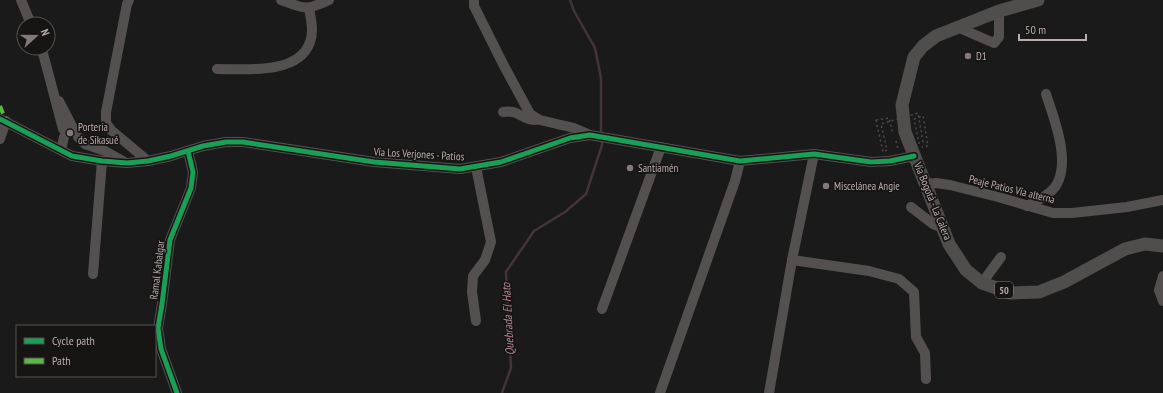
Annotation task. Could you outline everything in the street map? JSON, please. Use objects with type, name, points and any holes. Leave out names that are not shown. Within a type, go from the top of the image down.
[{"type":"main road","name":"Vía Bogotá - La Calera","points":[[1038,0],[1000,11],[936,36],[923,46],[914,57],[902,105],[905,132],[918,152],[926,184],[949,244],[966,270],[982,283],[1011,293],[1039,292],[1064,282],[1125,249],[1145,244],[1163,246]]},
{"type":"street","points":[[21,0],[28,16]]},
{"type":"street","points":[[129,0],[106,112],[106,123],[111,130],[148,161]]},
{"type":"street","points":[[281,0],[302,8],[309,8],[329,0]]},
{"type":"street","points":[[474,0],[474,6],[530,114],[540,120]]},
{"type":"street","points":[[217,68],[242,69],[283,66],[304,54],[310,43],[312,32],[309,8]]},
{"type":"street","points":[[957,27],[994,43],[999,37],[1000,11]]},
{"type":"street","points":[[42,56],[54,93],[63,133],[60,150]]},
{"type":"street","points":[[54,93],[76,133],[85,144],[105,151],[127,163]]},
{"type":"street","points":[[1027,206],[1046,196],[1054,187],[1061,172],[1062,156],[1046,94]]},
{"type":"street","points":[[503,112],[514,111],[528,120],[540,120],[574,128],[597,136]]},
{"type":"street","points":[[0,139],[3,120]]},
{"type":"street","name":"Vía Los Verjones - Patios","points":[[3,120],[72,156],[127,163],[148,161],[203,146],[226,142],[243,142],[374,162],[460,169],[501,162],[570,138],[597,136],[740,161],[814,154],[871,162],[890,161],[918,152]]},
{"type":"street","points":[[602,309],[661,147]]},
{"type":"street","name":"Ramal Kabalgar","points":[[177,393],[161,349],[158,328],[170,240],[191,188],[193,172],[188,151]]},
{"type":"street","points":[[769,393],[792,260],[814,154]]},
{"type":"street","points":[[93,274],[102,161]]},
{"type":"street","points":[[660,393],[735,181],[740,161]]},
{"type":"street","points":[[476,167],[490,242],[485,260],[473,276],[472,292],[476,322]]},
{"type":"street","name":"Peaje Patios Vía alterna","points":[[926,184],[936,183],[950,185],[1052,213],[1072,213],[1127,207],[1163,200]]},
{"type":"street","points":[[911,207],[933,224],[943,228]]},
{"type":"street","points":[[982,283],[1002,257]]},
{"type":"street","points":[[792,260],[870,271],[898,280],[914,292],[916,337],[926,353],[926,379]]},
{"type":"street","points":[[1163,276],[1159,290],[1163,301]]},
{"type":"path","points":[[901,158],[889,118],[876,120],[883,152],[887,150],[881,124],[918,112],[923,142],[919,143],[914,119],[923,116],[928,146],[918,152]]},
{"type":"waterway","name":"Quebrada El Hato","points":[[570,0],[574,11],[595,48],[601,78],[601,135]]},
{"type":"waterway","name":"Quebrada El Hato","points":[[502,393],[511,368],[506,272],[534,231],[565,212],[586,194],[602,145],[602,140]]},
{"type":"marked path","points":[[0,106],[6,121]]},
{"type":"cycle path","points":[[0,119],[72,156],[127,163],[148,161],[171,156],[203,146],[226,142],[243,142],[374,162],[460,169],[501,162],[570,138],[590,135],[740,161],[814,154],[871,162],[890,161],[914,156]]},
{"type":"cycle path","points":[[177,393],[161,349],[158,328],[170,240],[191,188],[193,172],[188,151]]},
{"type":"place","name":"D1","points":[[968,56]]},
{"type":"place","name":"Portería de Sikasué","points":[[70,133]]},
{"type":"place","name":"Santiamén","points":[[630,168]]},
{"type":"place","name":"Miscelánea Angie","points":[[826,186]]}]
